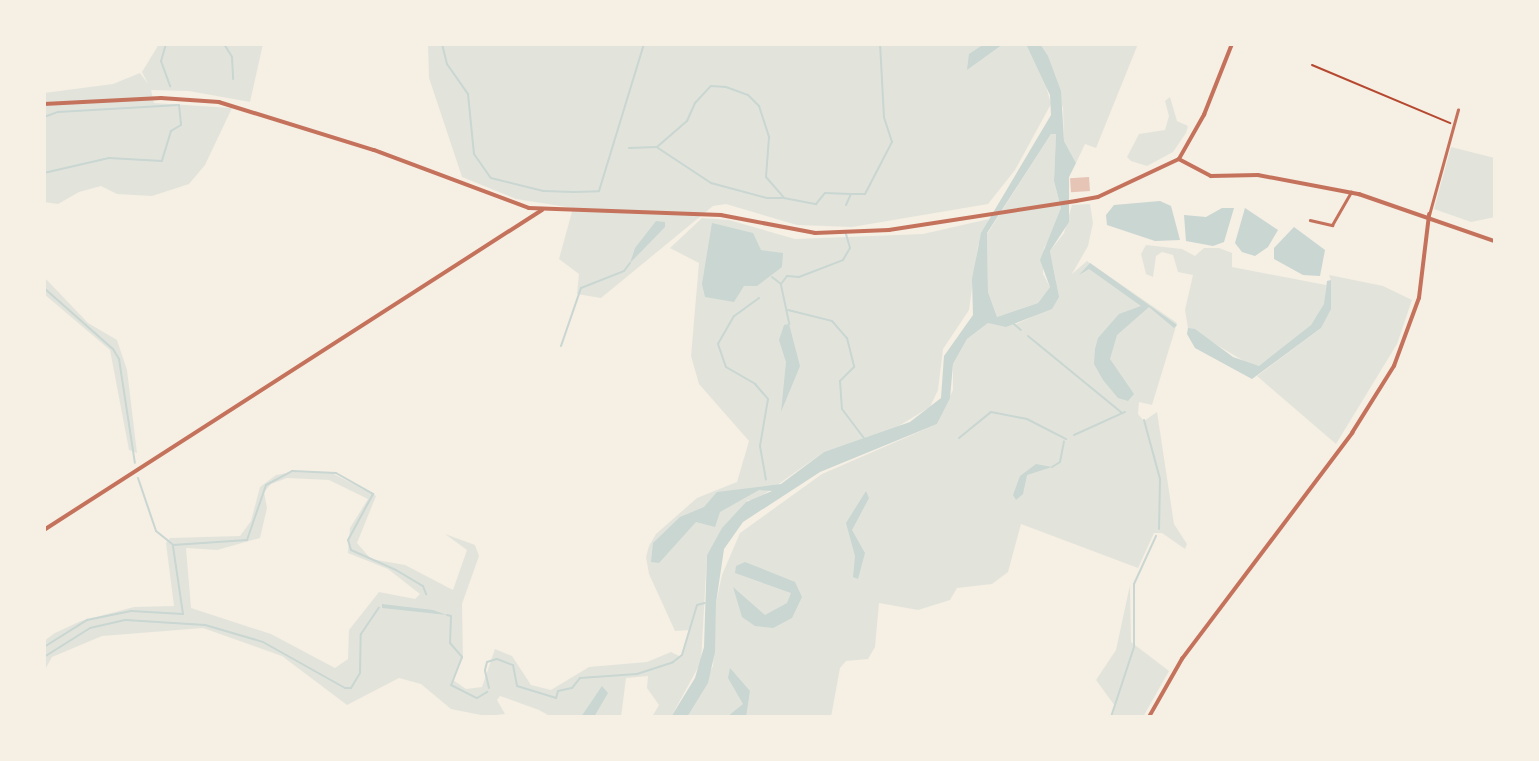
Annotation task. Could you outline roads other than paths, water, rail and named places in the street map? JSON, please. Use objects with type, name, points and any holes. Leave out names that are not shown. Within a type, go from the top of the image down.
[{"type":"street","points":[[44,104],[172,98],[219,102],[374,150],[495,199],[542,210],[721,215],[833,233],[856,233],[1098,197],[1179,159],[1204,115],[1232,44]]},
{"type":"street","points":[[1149,717],[1182,659],[1352,433],[1394,366],[1419,298],[1429,215],[1458,110]]},
{"type":"street","points":[[1179,159],[1210,176],[1258,175],[1351,192],[1429,215],[1495,241]]},
{"type":"street","points":[[1310,220],[1332,225],[1351,192]]},
{"type":"street","points":[[44,530],[542,210]]},
{"type":"waterway","points":[[166,44],[161,61],[170,86]]},
{"type":"waterway","points":[[224,44],[232,57],[233,79]]},
{"type":"waterway","points":[[442,44],[447,64],[468,94],[474,154],[491,178],[543,191],[574,192],[599,191],[644,44]]},
{"type":"waterway","points":[[846,205],[851,194],[865,194],[892,142],[884,117],[880,44]]},
{"type":"waterway","points":[[629,148],[657,147],[687,121],[695,103],[711,86],[726,87],[748,95],[759,106],[769,137],[766,177],[784,198],[816,204],[825,193],[851,194]]},
{"type":"waterway","points":[[44,117],[58,112],[179,105],[181,125],[171,131],[162,161],[109,158],[44,173]]},
{"type":"waterway","points":[[658,148],[711,183],[767,198],[782,198]]},
{"type":"waterway","points":[[772,277],[781,284],[787,276],[799,277],[843,260],[850,248],[846,234]]},
{"type":"waterway","points":[[561,346],[581,288],[624,271],[630,263]]},
{"type":"waterway","points":[[781,285],[789,324]]},
{"type":"waterway","points":[[44,288],[113,349],[119,359],[135,463]]},
{"type":"waterway","points":[[759,298],[734,316],[718,344],[726,367],[755,384],[768,399],[760,446],[766,479]]},
{"type":"waterway","points":[[788,310],[832,321],[847,338],[854,367],[840,381],[842,409],[864,438]]},
{"type":"waterway","points":[[1014,324],[1021,330]]},
{"type":"waterway","points":[[1028,336],[1122,413]]},
{"type":"waterway","points":[[959,438],[991,412],[1027,419],[1066,439]]},
{"type":"waterway","points":[[1074,435],[1125,412]]},
{"type":"waterway","points":[[1144,420],[1160,479],[1159,529]]},
{"type":"waterway","points":[[1052,467],[1060,462],[1064,441]]},
{"type":"waterway","points":[[138,478],[156,531],[173,545],[247,540],[266,485],[292,471],[336,473],[373,494],[348,540],[351,550],[396,570],[423,586],[426,594]]},
{"type":"waterway","points":[[1111,717],[1134,647],[1134,584],[1156,536]]},
{"type":"waterway","points":[[44,647],[87,620],[131,611],[183,614],[173,546]]},
{"type":"waterway","points":[[489,688],[485,670],[487,662],[497,659],[513,665],[517,686],[556,698],[558,691],[572,688],[580,678],[637,674],[673,662],[682,655],[697,605],[705,603]]},
{"type":"waterway","points":[[44,657],[90,628],[126,620],[205,625],[263,642],[345,688],[351,688],[360,673],[361,634],[379,607]]},
{"type":"waterway","points":[[447,615],[451,616],[450,643],[462,657],[451,685],[477,698],[487,692]]}]
